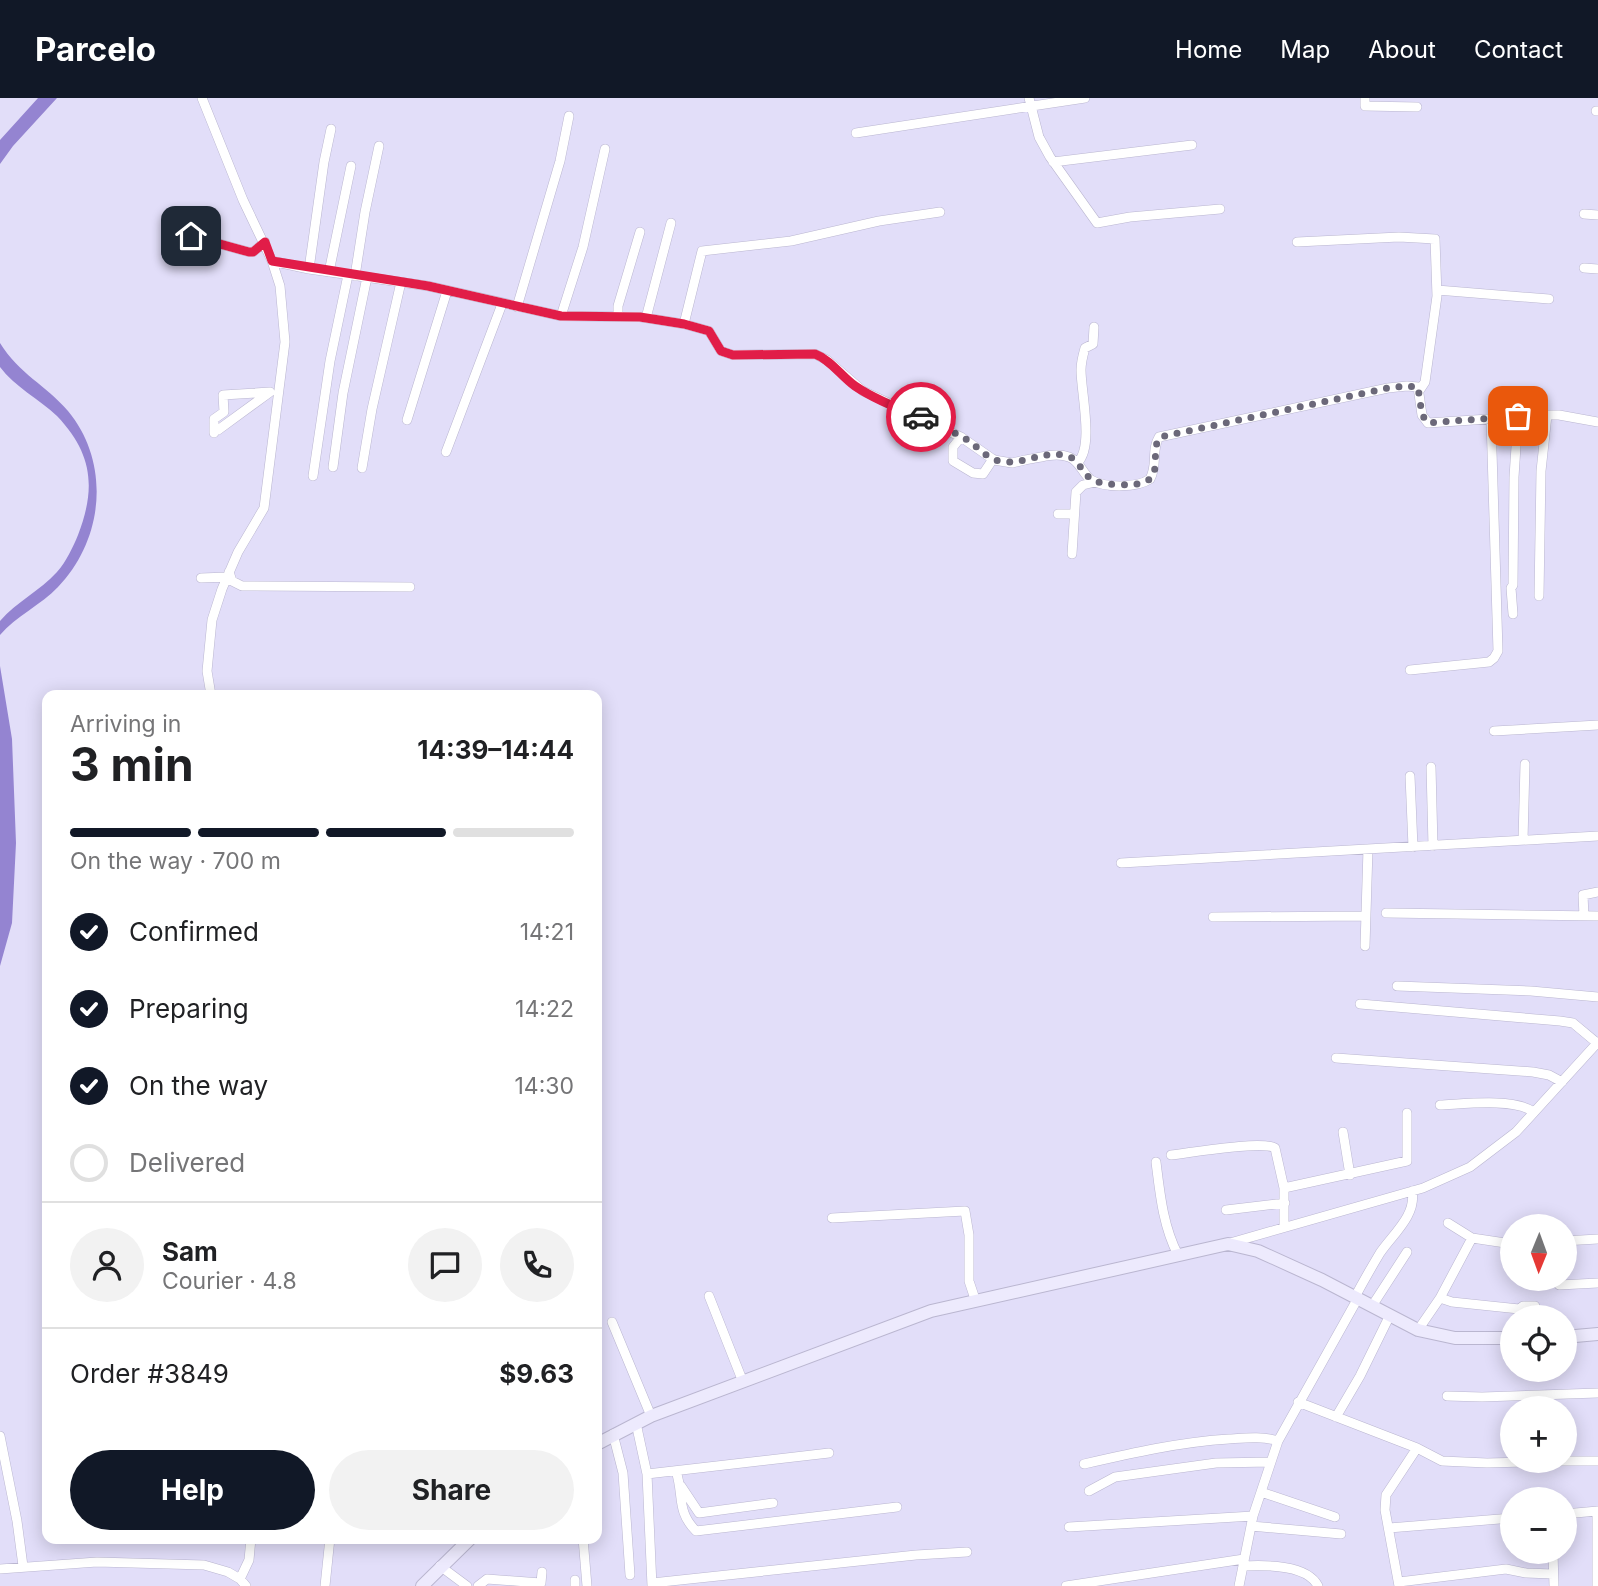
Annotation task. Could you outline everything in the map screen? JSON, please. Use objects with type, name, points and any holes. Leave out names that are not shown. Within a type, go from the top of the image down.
[{"type":"main road","points":[[602,1441],[651,1416],[931,1311],[1228,1244],[1258,1251],[1418,1330],[1455,1338],[1500,1338]]},
{"type":"main road","points":[[1577,1336],[1598,1334]]},
{"type":"main road","points":[[422,1586],[464,1544]]},
{"type":"street","points":[[202,98],[243,200],[272,261],[280,286],[285,342],[264,508],[228,575],[212,620],[207,671],[210,690]]},
{"type":"street","points":[[856,133],[1031,102],[1085,98]]},
{"type":"street","points":[[1365,98],[1365,106],[1418,107]]},
{"type":"street","points":[[1031,102],[1036,131],[1053,162],[1097,223],[1130,217],[1220,209]]},
{"type":"street","points":[[517,307],[560,161],[569,116]]},
{"type":"street","points":[[309,269],[331,129]]},
{"type":"street","points":[[1053,162],[1192,145]]},
{"type":"street","points":[[313,476],[330,361],[379,146]]},
{"type":"street","points":[[561,316],[583,247],[605,149]]},
{"type":"street","points":[[329,272],[352,166]]},
{"type":"street","points":[[684,324],[702,251],[791,241],[879,221],[940,212]]},
{"type":"street","points":[[1584,214],[1598,215]]},
{"type":"street","points":[[646,318],[671,223]]},
{"type":"street","points":[[618,315],[618,306],[640,232]]},
{"type":"street","points":[[191,236],[249,252],[253,252],[265,242]]},
{"type":"street","points":[[1297,242],[1399,237],[1434,239],[1437,290],[1425,382],[1419,391]]},
{"type":"street","points":[[272,261],[401,282],[561,316],[618,315],[684,324],[709,331],[721,351],[733,355],[773,356],[800,352],[822,356],[863,391],[961,437],[993,459],[1021,463],[1050,455],[1063,455],[1077,463],[1095,482]]},
{"type":"street","points":[[1584,268],[1598,269]]},
{"type":"street","points":[[333,467],[343,393],[367,277]]},
{"type":"street","points":[[362,468],[372,409],[401,282]]},
{"type":"street","points":[[1437,290],[1549,299]]},
{"type":"street","points":[[407,419],[447,291]]},
{"type":"street","points":[[446,452],[502,303]]},
{"type":"street","points":[[1077,463],[1083,456],[1084,446],[1081,369],[1085,348],[1093,344],[1094,327]]},
{"type":"street","points":[[270,392],[223,395],[224,412],[214,419],[216,431],[270,392],[281,377]]},
{"type":"street","points":[[1072,554],[1076,492],[1083,485],[1095,482],[1125,485],[1146,481],[1155,467],[1156,441],[1164,436],[1407,386],[1418,387],[1422,415],[1428,423],[1546,415],[1598,422]]},
{"type":"street","points":[[1539,596],[1541,471],[1546,415]]},
{"type":"street","points":[[1515,610],[1516,590],[1513,585],[1518,416]]},
{"type":"street","points":[[1410,670],[1489,662],[1498,651],[1491,418]]},
{"type":"street","points":[[961,437],[953,447],[953,461],[973,473],[983,474],[993,459]]},
{"type":"street","points":[[1058,514],[1074,514]]},
{"type":"street","points":[[201,578],[228,575]]},
{"type":"street","points":[[228,575],[232,581],[242,586],[410,587]]},
{"type":"street","points":[[1494,731],[1598,724]]},
{"type":"street","points":[[1522,839],[1525,764]]},
{"type":"street","points":[[1431,767],[1433,846]]},
{"type":"street","points":[[1410,776],[1413,847]]},
{"type":"street","points":[[1121,863],[1598,836]]},
{"type":"street","points":[[1365,946],[1368,849]]},
{"type":"street","points":[[1584,916],[1583,895],[1598,892]]},
{"type":"street","points":[[1386,912],[1598,916]]},
{"type":"street","points":[[1213,917],[1366,916]]},
{"type":"street","points":[[1398,986],[1531,991],[1598,997]]},
{"type":"street","points":[[1360,1004],[1573,1023],[1585,1027]]},
{"type":"street","points":[[1228,1244],[1412,1191],[1471,1167],[1516,1132],[1532,1111],[1598,1043],[1573,1023]]},
{"type":"street","points":[[1336,1058],[1534,1072],[1549,1075],[1562,1082]]},
{"type":"street","points":[[1440,1105],[1512,1104],[1525,1106],[1532,1111]]},
{"type":"street","points":[[1284,1188],[1407,1161],[1407,1113]]},
{"type":"street","points":[[1343,1132],[1350,1175]]},
{"type":"street","points":[[1171,1155],[1269,1144],[1275,1148],[1284,1188],[1284,1227]]},
{"type":"street","points":[[1156,1162],[1168,1232],[1178,1255]]},
{"type":"street","points":[[1239,1586],[1251,1526],[1278,1440],[1381,1251],[1406,1219],[1413,1202],[1412,1191]]},
{"type":"street","points":[[1226,1210],[1284,1203]]},
{"type":"street","points":[[832,1218],[965,1211],[969,1235],[969,1281],[975,1299]]},
{"type":"street","points":[[1448,1223],[1472,1238],[1500,1242]]},
{"type":"street","points":[[1418,1330],[1440,1298],[1472,1238]]},
{"type":"street","points":[[1577,1240],[1598,1239]]},
{"type":"street","points":[[1371,1306],[1407,1252]]},
{"type":"street","points":[[1577,1284],[1598,1283]]},
{"type":"street","points":[[709,1296],[743,1382]]},
{"type":"street","points":[[1440,1298],[1452,1302],[1500,1307]]},
{"type":"street","points":[[1336,1417],[1390,1315]]},
{"type":"street","points":[[612,1322],[651,1416]]},
{"type":"street","points":[[1447,1396],[1598,1392]]},
{"type":"street","points":[[1298,1402],[1448,1462],[1500,1462]]},
{"type":"street","points":[[636,1423],[647,1474],[652,1585],[916,1555],[967,1552]]},
{"type":"street","points":[[613,1434],[623,1473],[630,1575]]},
{"type":"street","points":[[0,1436],[23,1566]]},
{"type":"street","points":[[1084,1464],[1157,1447],[1202,1441],[1256,1438],[1278,1440]]},
{"type":"street","points":[[1417,1448],[1386,1495],[1385,1510],[1399,1584],[1506,1569],[1553,1574]]},
{"type":"street","points":[[647,1474],[829,1452]]},
{"type":"street","points":[[1577,1461],[1598,1461]]},
{"type":"street","points":[[1089,1491],[1115,1477],[1216,1463],[1271,1462]]},
{"type":"street","points":[[676,1471],[699,1513],[773,1503]]},
{"type":"street","points":[[681,1484],[681,1508],[687,1522],[696,1531],[897,1507]]},
{"type":"street","points":[[1261,1492],[1335,1517]]},
{"type":"street","points":[[1577,1513],[1597,1511],[1597,1586]]},
{"type":"street","points":[[1069,1527],[1254,1516]]},
{"type":"street","points":[[1389,1528],[1500,1519]]},
{"type":"street","points":[[1251,1526],[1341,1534]]},
{"type":"street","points":[[0,1569],[97,1562],[172,1563],[217,1568],[243,1583],[250,1544]]},
{"type":"street","points":[[325,1586],[329,1544]]},
{"type":"street","points":[[584,1544],[587,1586]]},
{"type":"street","points":[[1066,1586],[1243,1562],[1281,1566],[1316,1581],[1318,1586]]},
{"type":"street","points":[[1553,1564],[1554,1586]]},
{"type":"street","points":[[440,1566],[467,1586]]},
{"type":"street","points":[[478,1586],[486,1578],[541,1584],[542,1572]]},
{"type":"shaded area","points":[[38,98],[57,98],[0,164],[0,140]]},
{"type":"shaded area","points":[[0,343],[24,371],[68,411],[82,432],[96,477],[96,500],[93,524],[85,547],[73,568],[58,587],[0,635],[0,621],[50,579],[66,559],[84,518],[89,487],[88,472],[78,444],[57,416],[13,381],[0,367]]},
{"type":"shaded area","points":[[0,666],[12,739],[16,843],[12,923],[0,966]]},
{"type":"way so far","points":[[921,417],[961,437],[994,460],[1021,463],[1050,455],[1063,455],[1075,459],[1095,482],[1125,485],[1150,479],[1155,467],[1156,441],[1160,437],[1388,388],[1418,387],[1422,415],[1428,423],[1518,416]]},
{"type":"route","points":[[191,236],[249,252],[253,252],[265,242],[272,261],[428,286],[544,313],[588,317],[618,315],[699,327],[709,331],[721,351],[733,355],[773,356],[800,352],[815,354],[822,356],[863,391],[902,411],[921,417]]}]
